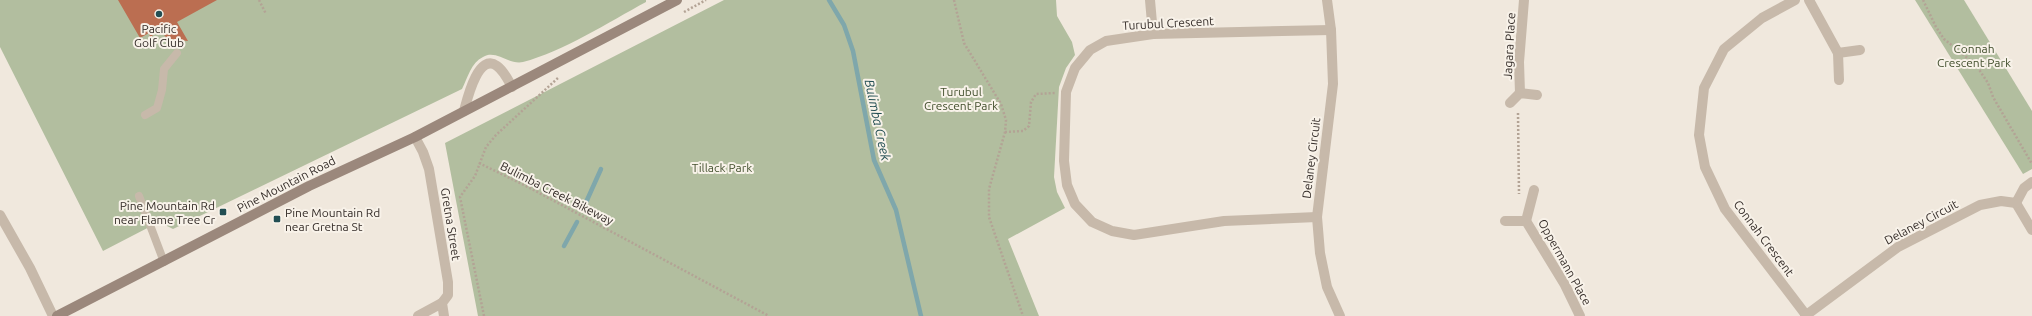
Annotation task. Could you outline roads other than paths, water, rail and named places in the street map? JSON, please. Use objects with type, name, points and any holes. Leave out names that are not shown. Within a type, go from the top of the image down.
[{"type":"main road","name":"Pine Mountain Road","points":[[57,316],[309,186],[415,137],[677,0]]},
{"type":"street","points":[[1150,0],[1153,34]]},
{"type":"street","name":"Delaney Circuit","points":[[1327,0],[1331,30],[1333,84],[1317,217],[1320,253],[1327,288],[1340,316]]},
{"type":"street","name":"Jagara Place","points":[[1510,103],[1520,93],[1519,62],[1524,0]]},
{"type":"street","name":"Connah Crescent","points":[[1795,0],[1762,18],[1724,49],[1704,88],[1699,135],[1705,167],[1725,209],[1806,316]]},
{"type":"street","points":[[1809,0],[1838,53],[1839,80]]},
{"type":"street","name":"Turubul Crescent","points":[[1317,217],[1224,221],[1134,235],[1112,231],[1092,222],[1075,204],[1067,185],[1064,161],[1066,92],[1075,68],[1090,50],[1106,41],[1130,36],[1153,34],[1331,30]]},
{"type":"street","points":[[1838,53],[1860,50]]},
{"type":"street","points":[[464,111],[475,77],[481,68],[489,64],[495,64],[501,70],[512,87]]},
{"type":"street","name":"Jagara Place","points":[[1520,93],[1537,95]]},
{"type":"street","name":"Gretna Street","points":[[415,137],[423,152],[429,169],[446,275],[448,295],[442,303],[444,316]]},
{"type":"street","points":[[2032,182],[2024,188],[2016,203],[2032,230]]},
{"type":"street","name":"Oppermann Place","points":[[1534,190],[1526,220],[1565,285],[1580,316]]},
{"type":"street","name":"Delaney Circuit","points":[[1806,316],[1898,246],[1980,205],[2001,201],[2016,203]]},
{"type":"street","points":[[0,215],[30,268],[53,316]]},
{"type":"street","name":"Oppermann Place","points":[[1506,221],[1526,220]]},
{"type":"street","points":[[418,316],[442,303]]},
{"type":"lane","points":[[145,115],[157,108],[162,90],[164,69],[177,53]]},
{"type":"lane","points":[[140,196],[164,262]]},
{"type":"waterway","name":"Bulimba Creek","points":[[829,0],[844,25],[853,51],[874,160],[896,210],[921,316]]},
{"type":"waterway","points":[[583,209],[601,169]]},
{"type":"waterway","points":[[564,246],[577,222]]},
{"type":"place","name":"Pacific Golf Club","points":[[159,14]]},
{"type":"place","name":"Pine Mountain Rd near Flame Tree Cr","points":[[223,212]]},
{"type":"place","name":"Pine Mountain Rd near Gretna St","points":[[277,219]]},
{"type":"park label","name":"Connah Crescent Park","points":[[1974,55]]},
{"type":"park label","name":"Turubul Crescent Park","points":[[961,98]]},
{"type":"park label","name":"Tillack Park","points":[[722,167]]}]
